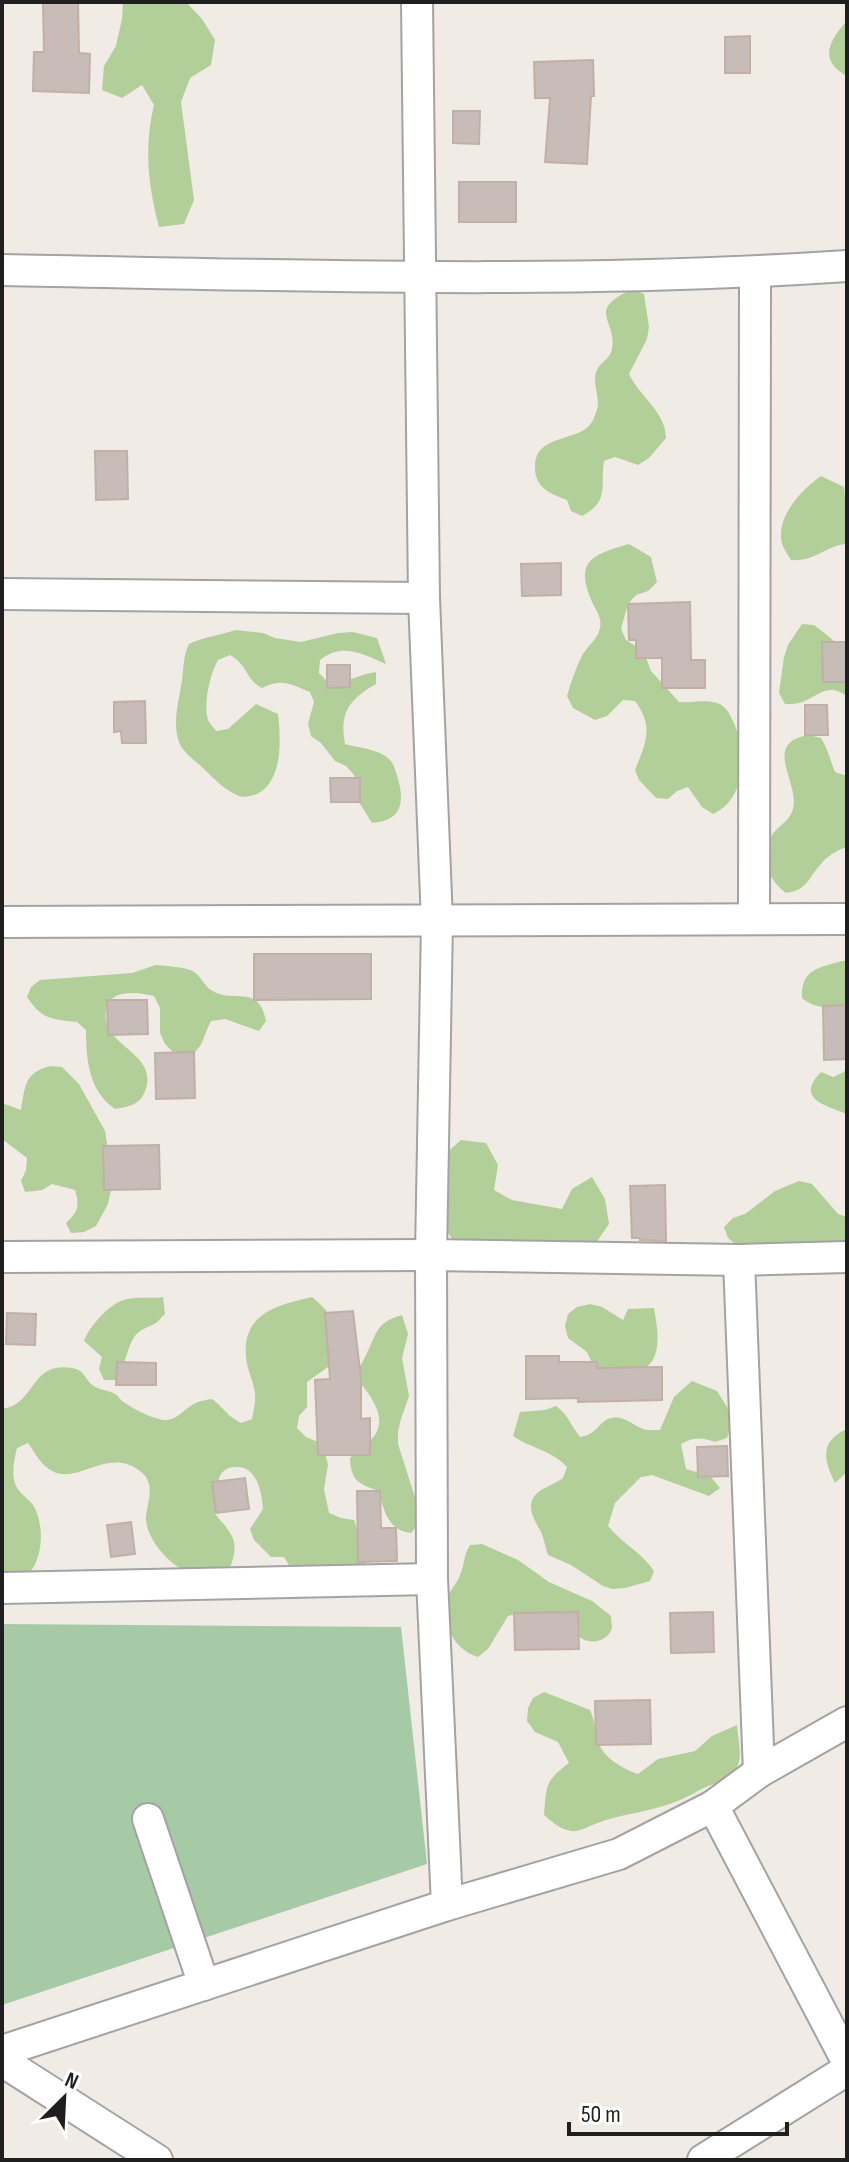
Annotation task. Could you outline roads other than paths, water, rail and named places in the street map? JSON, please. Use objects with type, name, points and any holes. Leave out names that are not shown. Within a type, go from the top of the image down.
[{"type":"street","points":[[417,2],[424,598],[437,922],[431,1255],[432,1579],[447,1905]]},
{"type":"street","points":[[2,270],[420,278],[755,273],[847,266]]},
{"type":"street","points":[[754,918],[755,273]]},
{"type":"street","points":[[2,594],[424,598]]},
{"type":"street","points":[[2,922],[847,919]]},
{"type":"street","points":[[2,1257],[431,1255],[739,1260],[847,1257]]},
{"type":"street","points":[[739,1260],[759,1772]]},
{"type":"street","points":[[2,1588],[432,1579]]},
{"type":"street","points":[[2,2051],[447,1905],[619,1854],[713,1806],[759,1772],[847,1722]]},
{"type":"street","points":[[713,1806],[847,2061]]},
{"type":"street","points":[[148,1819],[204,1985]]},
{"type":"street","points":[[2,2061],[157,2160]]},
{"type":"street","points":[[703,2160],[847,2070]]}]
